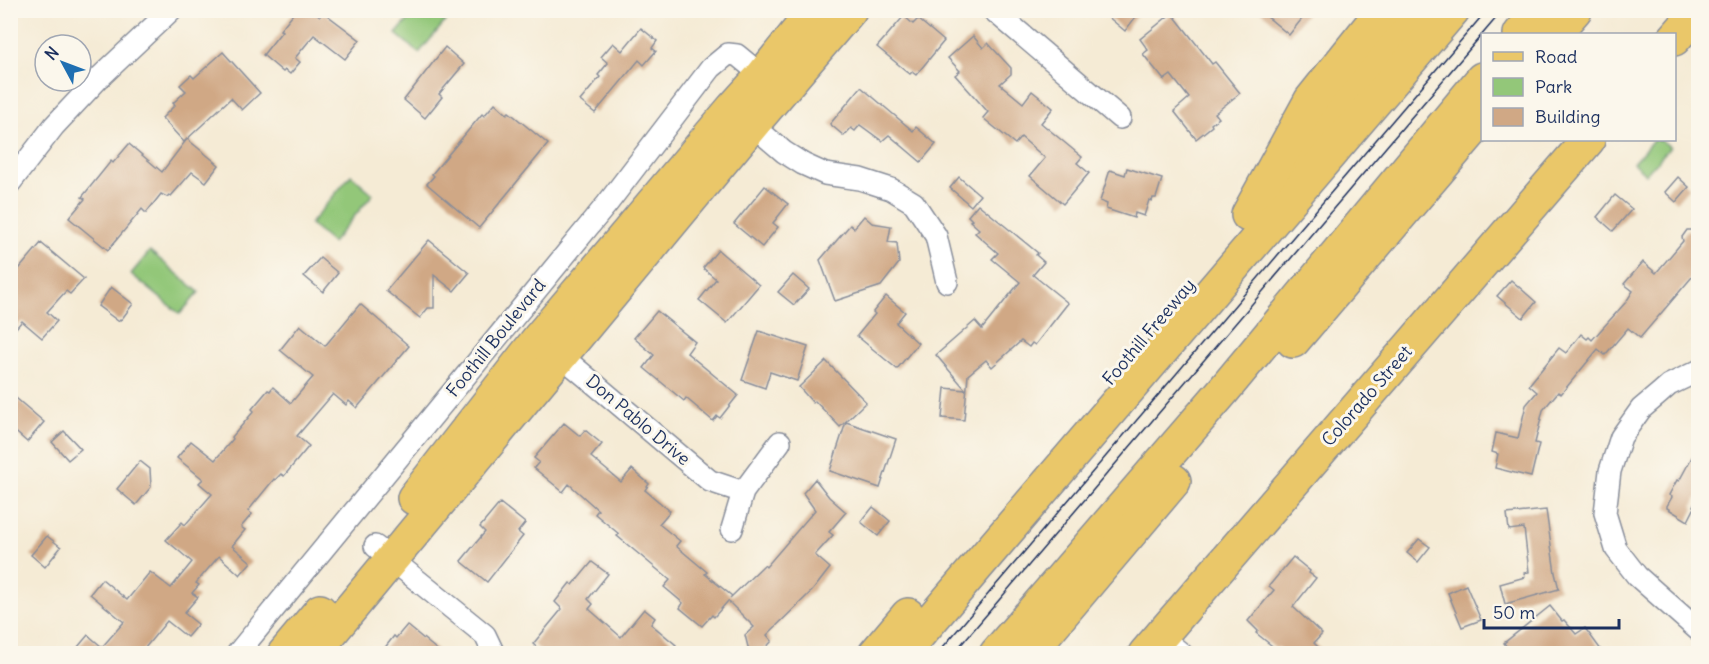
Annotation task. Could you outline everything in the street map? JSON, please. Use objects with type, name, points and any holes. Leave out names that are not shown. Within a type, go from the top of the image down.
[{"type":"main road","points":[[771,84],[815,10]]},
{"type":"main road","points":[[313,654],[383,552],[550,346],[771,84],[850,10]]},
{"type":"main road","points":[[1248,215],[1311,100],[1383,10]]},
{"type":"main road","name":"Foothill Freeway","points":[[875,654],[1423,10]]},
{"type":"main road","points":[[902,654],[1453,10]]},
{"type":"main road","points":[[1521,33],[1540,10]]},
{"type":"main road","points":[[1555,33],[1575,10]]},
{"type":"main road","points":[[1676,37],[1698,11]]},
{"type":"main road","points":[[996,654],[1223,391],[1481,80]]},
{"type":"main road","points":[[1028,654],[1481,120]]},
{"type":"main road","name":"Colorado Street","points":[[1162,648],[1587,141]]},
{"type":"main road","points":[[284,654],[383,552]]},
{"type":"street","points":[[10,183],[54,126],[98,79],[171,10]]},
{"type":"street","points":[[993,10],[1120,118]]},
{"type":"street","name":"Foothill Boulevard","points":[[237,654],[607,204],[711,68],[728,54],[737,55],[771,84]]},
{"type":"street","points":[[742,117],[784,152],[803,164],[825,174],[860,179],[891,189],[914,203],[936,236],[947,282]]},
{"type":"street","name":"Don Pablo Drive","points":[[550,346],[710,481],[743,492]]},
{"type":"street","points":[[1698,371],[1669,385],[1641,409],[1621,437],[1610,471],[1605,513],[1616,549],[1637,576],[1698,630]]},
{"type":"street","points":[[732,529],[743,492],[780,442]]},
{"type":"street","points":[[383,552],[485,635],[494,654]]},
{"type":"green space","points":[[416,11],[454,11],[419,53],[396,34]]},
{"type":"green space","points":[[1652,141],[1662,141],[1670,147],[1646,174],[1633,163]]},
{"type":"green space","points":[[351,175],[373,194],[332,243],[310,224]]},
{"type":"green space","points":[[150,251],[199,292],[180,314],[131,274]]},
{"type":"building","points":[[296,10],[312,10],[320,16],[323,12],[360,40],[345,59],[314,35],[295,58],[300,62],[290,74],[285,70],[283,72],[263,55]]},
{"type":"building","points":[[1100,10],[1141,10],[1125,31]]},
{"type":"building","points":[[1259,10],[1309,10],[1289,35]]},
{"type":"building","points":[[1172,13],[1212,64],[1215,62],[1240,93],[1215,113],[1219,118],[1196,139],[1174,111],[1189,98],[1171,75],[1164,80],[1143,54],[1148,50],[1140,39]]},
{"type":"building","points":[[904,16],[913,24],[918,19],[944,41],[916,75],[912,72],[910,74],[877,47]]},
{"type":"building","points":[[641,28],[657,41],[652,48],[656,51],[644,65],[639,60],[595,113],[580,101],[600,77],[598,75],[608,63],[601,57],[613,43],[622,51]]},
{"type":"building","points":[[973,36],[983,48],[988,43],[1011,68],[1011,74],[1000,84],[1023,103],[1032,91],[1053,108],[1041,123],[1082,157],[1077,163],[1089,173],[1063,204],[1030,176],[1045,158],[1021,137],[1015,144],[983,118],[988,112],[955,75],[960,71],[948,58]]},
{"type":"building","points":[[445,47],[464,64],[439,94],[442,97],[425,118],[404,100]]},
{"type":"building","points":[[223,52],[260,93],[242,110],[231,98],[184,142],[162,118],[186,91],[180,85],[191,75],[194,78]]},
{"type":"building","points":[[861,87],[913,131],[916,127],[936,144],[921,162],[889,135],[882,141],[860,125],[855,131],[851,128],[844,136],[830,124]]},
{"type":"building","points":[[495,103],[548,144],[479,228],[427,184],[434,176],[432,174],[482,114],[484,116]]},
{"type":"building","points":[[187,139],[219,165],[206,182],[192,172],[171,196],[161,194],[146,213],[142,209],[108,250],[69,218],[85,199],[82,197],[111,161],[113,163],[129,144],[162,172]]},
{"type":"building","points":[[1127,168],[1162,179],[1156,198],[1149,200],[1144,216],[1135,213],[1134,218],[1106,209],[1107,204],[1100,201],[1110,170],[1125,175]]},
{"type":"building","points":[[959,177],[980,195],[971,206],[950,188]]},
{"type":"building","points":[[1678,177],[1689,187],[1676,202],[1665,192]]},
{"type":"building","points":[[765,186],[788,204],[773,223],[778,227],[762,247],[734,224]]},
{"type":"building","points":[[1615,195],[1632,209],[1613,231],[1597,217]]},
{"type":"building","points":[[978,204],[1038,253],[1036,255],[1044,262],[1033,275],[1068,303],[1035,345],[1032,343],[1029,347],[1021,341],[992,367],[986,360],[968,375],[964,420],[942,418],[945,388],[966,390],[936,355],[975,321],[982,329],[1020,282],[992,259],[998,253],[975,233],[979,229],[968,216]]},
{"type":"building","points":[[864,216],[872,223],[891,226],[888,242],[897,243],[899,263],[881,286],[835,301],[820,260],[850,225],[854,228]]},
{"type":"building","points":[[1687,230],[1698,230],[1698,270],[1640,338],[1628,328],[1605,355],[1598,349],[1561,394],[1558,392],[1543,410],[1535,443],[1539,444],[1531,477],[1495,468],[1498,454],[1492,452],[1496,433],[1518,438],[1526,405],[1537,392],[1529,385],[1559,348],[1566,353],[1581,334],[1592,340],[1626,302],[1633,291],[1624,284],[1643,262],[1656,273],[1683,241],[1682,237]]},
{"type":"building","points":[[429,240],[469,273],[454,291],[434,275],[434,308],[428,308],[420,318],[386,291]]},
{"type":"building","points":[[41,243],[84,279],[70,294],[66,291],[47,312],[57,321],[42,338],[22,321],[10,335],[10,286],[17,278],[14,275]]},
{"type":"building","points":[[718,250],[759,285],[727,323],[699,300],[716,279],[703,268]]},
{"type":"building","points":[[320,258],[338,273],[323,292],[304,276]]},
{"type":"building","points":[[793,275],[809,289],[794,305],[778,292]]},
{"type":"building","points":[[1511,280],[1536,302],[1523,318],[1497,296]]},
{"type":"building","points":[[111,287],[133,304],[118,321],[98,306]]},
{"type":"building","points":[[886,296],[905,312],[896,323],[918,343],[897,369],[857,336]]},
{"type":"building","points":[[360,304],[409,346],[357,408],[349,401],[346,405],[333,394],[297,436],[309,446],[284,476],[281,474],[274,479],[248,511],[252,514],[241,527],[245,530],[232,546],[251,562],[240,575],[219,556],[196,583],[199,585],[192,593],[198,597],[184,613],[198,624],[187,637],[167,621],[140,654],[72,654],[88,635],[102,647],[124,622],[90,594],[102,579],[127,600],[150,572],[171,588],[192,562],[166,540],[182,522],[185,525],[212,494],[199,483],[203,479],[177,458],[191,441],[215,460],[254,411],[252,409],[273,387],[291,403],[313,377],[280,350],[300,325],[325,346]]},
{"type":"building","points":[[657,311],[695,342],[687,353],[738,395],[720,418],[717,416],[713,421],[686,398],[684,401],[644,368],[654,355],[634,338]]},
{"type":"building","points":[[759,331],[808,347],[797,381],[770,372],[765,388],[742,380]]},
{"type":"building","points":[[826,361],[866,402],[840,427],[799,387]]},
{"type":"building","points":[[10,393],[44,422],[27,442],[10,427]]},
{"type":"building","points":[[846,422],[896,439],[880,488],[830,471]]},
{"type":"building","points":[[564,423],[580,436],[585,430],[602,444],[591,457],[621,482],[632,469],[649,484],[645,490],[670,511],[659,524],[680,541],[676,546],[732,596],[730,598],[764,565],[766,567],[815,510],[803,493],[815,479],[829,497],[846,512],[829,532],[833,535],[815,555],[830,568],[813,590],[767,635],[772,641],[760,654],[754,654],[748,647],[745,635],[754,627],[728,601],[714,617],[712,615],[702,626],[680,608],[683,603],[664,587],[670,580],[617,536],[619,534],[595,514],[598,510],[569,484],[563,492],[534,468],[539,462],[534,458]]},
{"type":"building","points":[[64,431],[81,449],[68,460],[52,442]]},
{"type":"building","points":[[1698,446],[1698,496],[1688,521],[1667,506],[1672,497],[1669,495]]},
{"type":"building","points":[[140,461],[150,469],[151,487],[136,505],[117,489]]},
{"type":"building","points":[[500,503],[525,523],[518,532],[523,536],[487,582],[461,561],[485,532],[480,527]]},
{"type":"building","points":[[873,507],[890,521],[878,536],[861,522]]},
{"type":"building","points":[[1546,510],[1559,589],[1505,604],[1500,584],[1525,577],[1524,573],[1529,572],[1524,528],[1509,530],[1507,514]]},
{"type":"building","points":[[47,536],[61,547],[45,567],[31,555]]},
{"type":"building","points":[[1419,539],[1430,547],[1418,562],[1407,553]]},
{"type":"building","points":[[1293,557],[1316,578],[1293,607],[1322,634],[1314,643],[1325,654],[1286,654],[1256,633],[1258,631],[1248,621],[1274,590],[1269,586]]},
{"type":"building","points":[[592,562],[608,574],[588,599],[593,604],[589,609],[621,637],[644,609],[655,618],[651,624],[676,645],[670,654],[544,654],[533,644],[562,609],[555,602],[570,583],[573,585]]},
{"type":"building","points":[[1466,585],[1481,620],[1462,627],[1448,593]]},
{"type":"building","points":[[1550,606],[1576,634],[1585,628],[1604,654],[1512,654],[1504,643]]},
{"type":"building","points":[[407,625],[442,654],[380,654],[394,636],[396,638]]},
{"type":"tram line","points":[[937,654],[1487,10]]},
{"type":"tram line","points":[[1483,33],[1503,10]]},
{"type":"tram line","points":[[953,654],[1481,36]]}]
